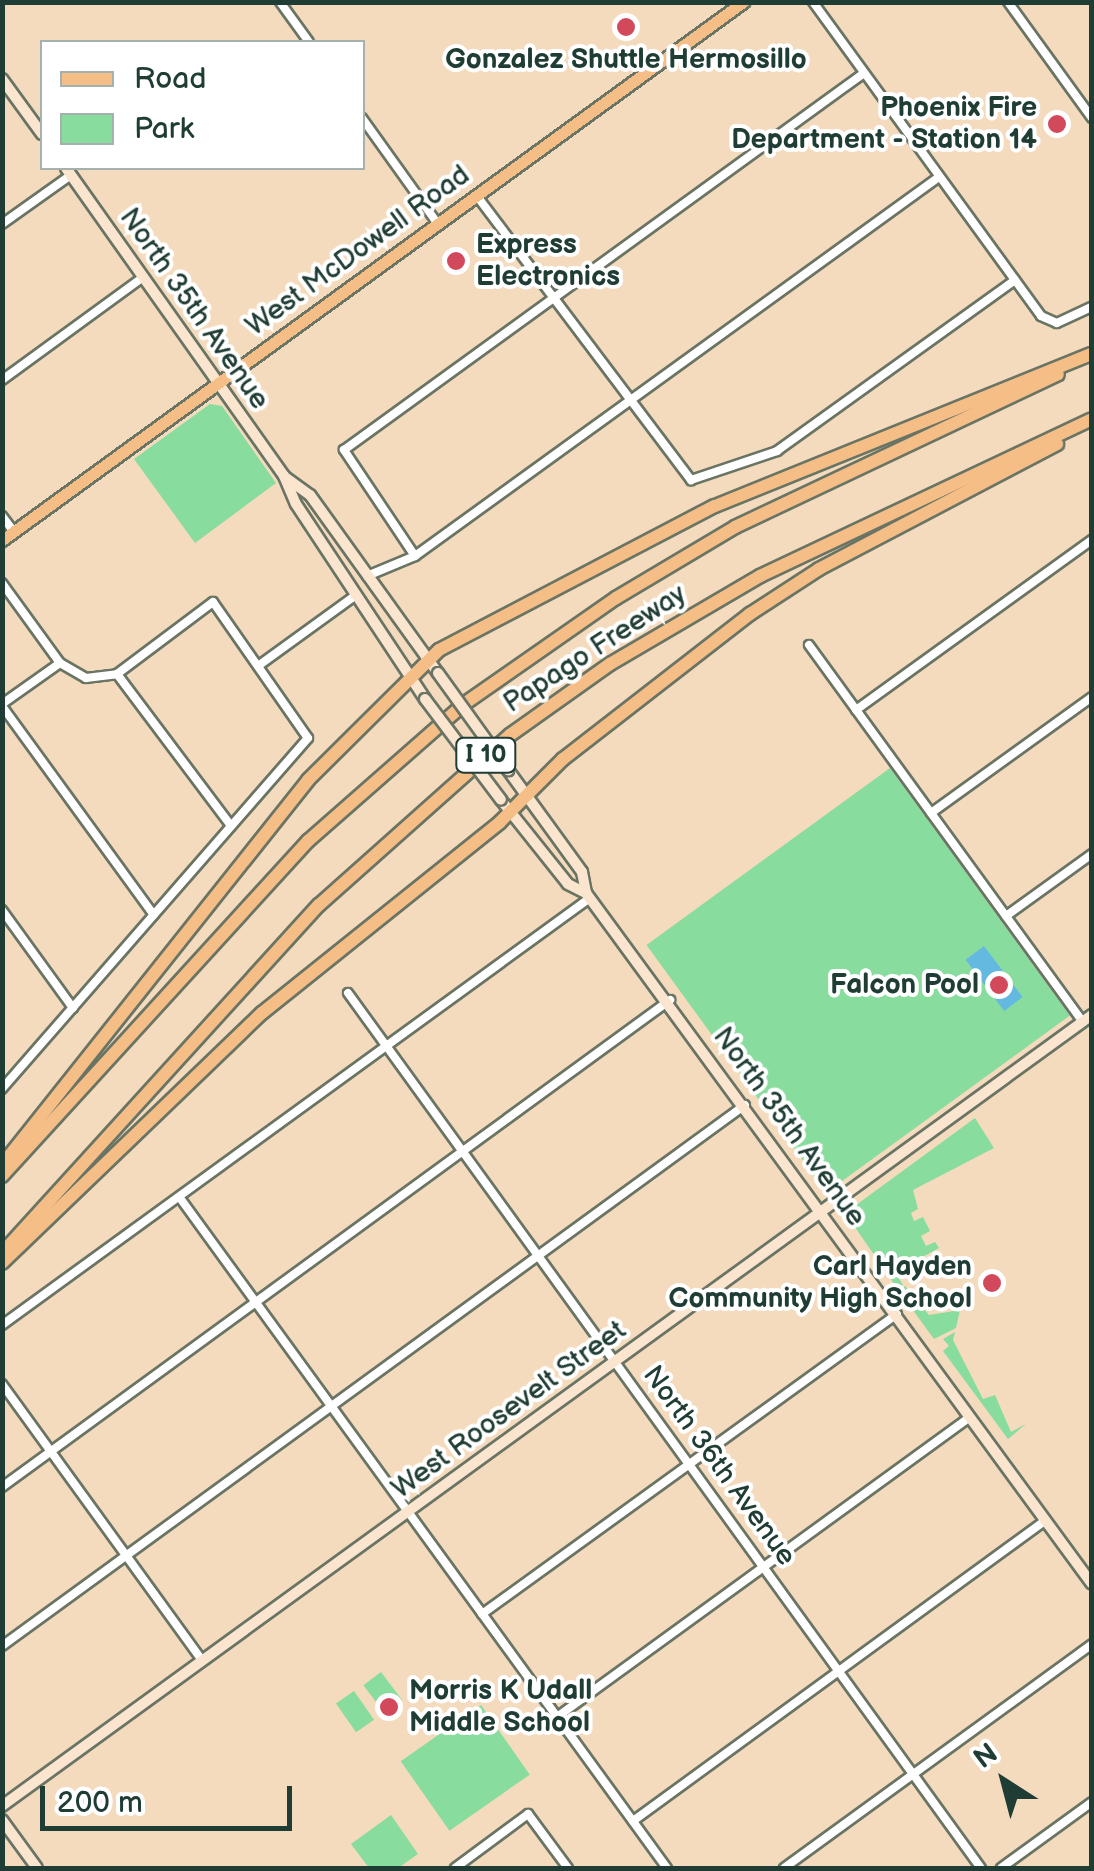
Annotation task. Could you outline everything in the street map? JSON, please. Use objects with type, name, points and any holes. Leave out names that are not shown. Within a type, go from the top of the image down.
[{"type":"highway","points":[[2,1164],[308,780],[413,682],[428,660],[582,571],[715,506],[1092,356]]},
{"type":"highway","name":"Papago Freeway","points":[[2,1176],[295,854],[464,704],[616,598],[735,527],[1092,356]]},
{"type":"highway","points":[[2,1263],[262,1013],[510,812],[522,790],[777,595],[1092,421]]},
{"type":"highway","name":"Papago Freeway","points":[[2,1253],[330,895],[510,735],[610,664],[760,576],[1092,421]]},
{"type":"main road","name":"West McDowell Road","points":[[2,540],[743,2]]},
{"type":"main road","points":[[2,79],[40,131]]},
{"type":"main road","name":"North 35th Avenue","points":[[69,171],[284,476],[296,504],[413,682],[500,800],[568,884],[588,895],[670,1000],[1092,1584]]},
{"type":"main road","name":"North 35th Avenue","points":[[284,476],[310,495],[582,872],[588,895]]},
{"type":"main road","name":"West Roosevelt Street","points":[[2,1806],[1087,1018]]},
{"type":"main road","points":[[2,1820],[37,1868]]},
{"type":"street","points":[[280,2],[308,40]]},
{"type":"street","points":[[813,2],[1046,321],[1057,323],[1092,306]]},
{"type":"street","points":[[1008,2],[1092,118]]},
{"type":"street","points":[[415,556],[342,454],[864,73]]},
{"type":"street","points":[[365,122],[438,224]]},
{"type":"street","points":[[2,224],[69,171]]},
{"type":"street","points":[[367,576],[415,556],[939,177]]},
{"type":"street","points":[[477,196],[691,480],[777,451],[1014,280]]},
{"type":"street","points":[[2,380],[144,276]]},
{"type":"street","points":[[2,516],[14,532]]},
{"type":"street","points":[[856,710],[1092,540]]},
{"type":"street","points":[[2,583],[60,664],[86,678],[117,674],[212,602],[308,738],[2,1089]]},
{"type":"street","points":[[258,666],[356,595]]},
{"type":"street","points":[[808,645],[1006,916],[1087,1018]]},
{"type":"street","points":[[60,664],[2,705],[154,914]]},
{"type":"street","points":[[117,674],[231,826]]},
{"type":"street","points":[[931,813],[1092,696]]},
{"type":"street","points":[[1006,916],[1092,854]]},
{"type":"street","points":[[2,1326],[388,1046],[588,895]]},
{"type":"street","points":[[2,910],[73,1008]]},
{"type":"street","name":"North 36th Avenue","points":[[348,994],[981,1868]]},
{"type":"street","points":[[2,1487],[670,1000]]},
{"type":"street","points":[[2,1646],[745,1105]]},
{"type":"street","points":[[180,1198],[667,1868]]},
{"type":"street","points":[[482,1614],[896,1314]]},
{"type":"street","points":[[2,1384],[202,1660]]},
{"type":"street","points":[[557,1717],[970,1417]]},
{"type":"street","points":[[633,1821],[1046,1520]]},
{"type":"street","points":[[784,1868],[1092,1644]]},
{"type":"street","points":[[1001,1868],[1092,1802]]},
{"type":"street","points":[[455,1868],[528,1814],[568,1868]]},
{"type":"green space","points":[[210,404],[222,406],[276,483],[195,543],[134,459]]},
{"type":"green space","points":[[890,768],[1070,1016],[826,1192],[646,945]]},
{"type":"green space","points":[[975,1118],[994,1148],[913,1190],[918,1209],[911,1213],[914,1221],[923,1217],[930,1231],[921,1236],[926,1246],[935,1242],[939,1248],[895,1272],[903,1285],[897,1288],[850,1220],[852,1208]]},
{"type":"green space","points":[[905,1286],[929,1315],[960,1310],[956,1328],[934,1339],[899,1291]]},
{"type":"green space","points":[[955,1332],[953,1340],[983,1399],[995,1395],[1011,1432],[1026,1424],[1008,1439],[943,1351],[949,1346],[943,1339]]},
{"type":"green space","points":[[381,1672],[402,1700],[384,1713],[363,1685]]},
{"type":"green space","points":[[354,1691],[374,1720],[356,1732],[336,1704]]},
{"type":"green space","points":[[481,1705],[530,1775],[449,1831],[401,1761]]},
{"type":"green space","points":[[391,1815],[418,1854],[398,1868],[369,1868],[351,1844]]},
{"type":"water","points":[[984,946],[1023,997],[1004,1011],[966,960]]},
{"type":"place","name":"Gonzalez Shuttle Hermosillo","points":[[626,27]]},
{"type":"place","name":"Phoenix Fire Department - Station 14","points":[[1057,124]]},
{"type":"place","name":"Express Electronics","points":[[456,261]]},
{"type":"place","name":"Falcon Pool","points":[[999,985]]},
{"type":"place","name":"Carl Hayden Community High School","points":[[992,1283]]},
{"type":"place","name":"Morris K Udall Middle School","points":[[389,1707]]}]
